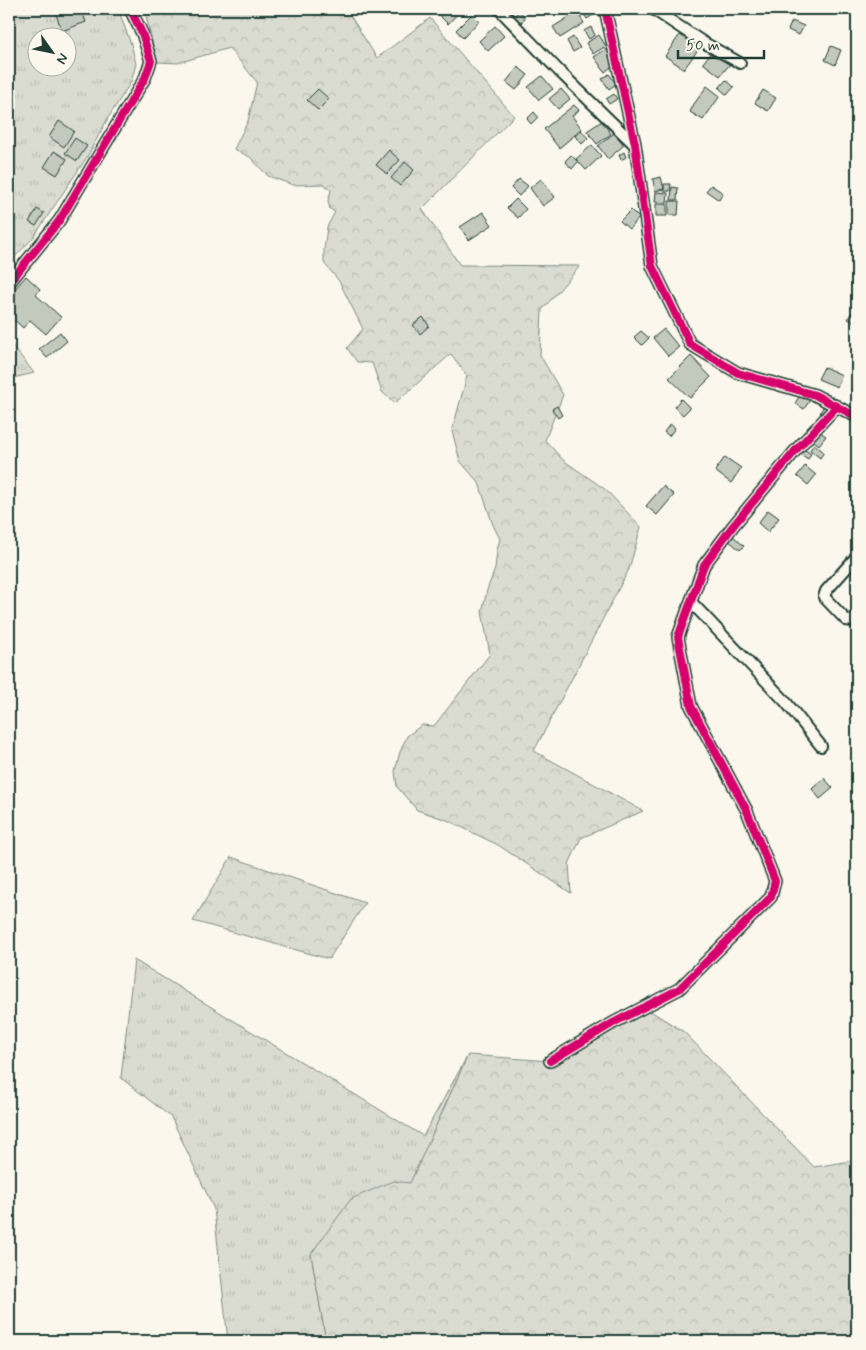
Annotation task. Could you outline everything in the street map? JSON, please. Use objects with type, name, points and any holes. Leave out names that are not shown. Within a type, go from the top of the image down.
[{"type":"street","points":[[9,283],[59,221],[145,78],[151,61],[142,33],[130,9]]},
{"type":"street","points":[[499,9],[559,71],[635,144]]},
{"type":"street","points":[[605,9],[635,144],[652,266],[690,344],[738,373],[815,395],[857,417]]},
{"type":"street","points":[[653,9],[701,41],[740,63]]},
{"type":"street","points":[[550,1061],[612,1023],[679,989],[771,897],[774,880],[746,811],[691,706],[678,637],[704,565],[733,526],[795,451],[836,406]]},
{"type":"street","points":[[857,556],[826,591],[824,597],[846,620],[853,621],[857,616]]},
{"type":"street","points":[[691,602],[786,701],[821,746]]},
{"type":"green space","points":[[9,9],[118,9],[136,64],[131,82],[108,118],[87,157],[33,238],[9,263]]},
{"type":"green space","points":[[143,9],[346,9],[377,58],[430,18],[514,116],[422,209],[460,265],[580,266],[542,310],[540,355],[563,395],[545,440],[563,460],[606,490],[641,527],[629,569],[534,751],[643,811],[581,838],[569,864],[571,893],[498,845],[447,820],[417,810],[397,787],[395,771],[407,736],[422,725],[434,726],[490,654],[482,612],[487,590],[495,569],[500,539],[493,525],[479,483],[460,461],[452,431],[467,376],[451,354],[395,403],[382,392],[372,363],[357,362],[347,348],[363,329],[339,281],[324,263],[327,227],[335,212],[330,209],[328,201],[331,190],[324,184],[293,185],[268,176],[250,157],[234,149],[248,121],[257,82],[229,48],[178,63],[157,62]]},
{"type":"green space","points":[[9,341],[34,373],[9,379]]},
{"type":"green space","points":[[231,857],[365,903],[329,959],[193,921]]},
{"type":"green space","points":[[134,960],[423,1136],[468,1055],[410,1184],[311,1254],[326,1341],[228,1341],[214,1209],[171,1117],[121,1078]]},
{"type":"green space","points":[[644,1007],[684,1032],[814,1167],[857,1160],[857,1341],[326,1341],[311,1254],[351,1199],[393,1181],[410,1183],[468,1055],[550,1061]]},
{"type":"building","points":[[54,9],[81,9],[86,22],[70,28],[61,28]]},
{"type":"building","points":[[433,9],[462,9],[448,24]]},
{"type":"building","points":[[580,9],[601,9],[601,10],[587,19]]},
{"type":"building","points":[[520,11],[525,19],[517,26],[511,18]]},
{"type":"building","points":[[577,12],[584,23],[560,38],[553,27]]},
{"type":"building","points":[[472,14],[479,21],[463,38],[456,30]]},
{"type":"building","points":[[792,21],[804,26],[799,35],[788,30]]},
{"type":"building","points":[[495,26],[504,36],[488,51],[479,41]]},
{"type":"building","points":[[591,27],[595,35],[589,39],[584,31]]},
{"type":"building","points":[[681,33],[700,47],[684,69],[665,56]]},
{"type":"building","points":[[599,35],[606,46],[593,54],[586,43]]},
{"type":"building","points":[[573,37],[580,48],[573,52],[567,41]]},
{"type":"building","points":[[831,46],[841,50],[835,65],[825,60]]},
{"type":"building","points":[[606,49],[616,63],[605,72],[594,57]]},
{"type":"building","points":[[713,50],[731,63],[720,76],[703,63]]},
{"type":"building","points":[[518,67],[528,75],[516,90],[506,82]]},
{"type":"building","points":[[609,74],[616,84],[609,89],[602,79]]},
{"type":"building","points":[[542,76],[553,89],[539,100],[528,87]]},
{"type":"building","points":[[726,80],[734,87],[727,95],[719,88]]},
{"type":"building","points":[[707,86],[720,96],[703,120],[690,112]]},
{"type":"building","points":[[318,89],[329,99],[318,110],[307,100]]},
{"type":"building","points":[[561,89],[570,99],[558,109],[549,99]]},
{"type":"building","points":[[763,90],[776,98],[768,111],[755,103]]},
{"type":"building","points":[[614,94],[617,99],[609,104],[606,99]]},
{"type":"building","points":[[574,105],[579,110],[572,116],[582,129],[559,148],[544,129]]},
{"type":"building","points":[[534,112],[538,117],[531,124],[527,119]]},
{"type":"building","points":[[59,121],[74,131],[64,147],[49,137]]},
{"type":"building","points":[[602,121],[611,134],[597,144],[587,131]]},
{"type":"building","points":[[581,130],[588,138],[582,144],[575,136]]},
{"type":"building","points":[[614,133],[624,145],[608,159],[598,146]]},
{"type":"building","points":[[75,138],[87,146],[77,161],[65,153]]},
{"type":"building","points":[[592,145],[601,156],[586,170],[576,159]]},
{"type":"building","points":[[389,150],[400,160],[387,174],[376,165]]},
{"type":"building","points":[[54,151],[67,159],[57,175],[44,167]]},
{"type":"building","points":[[624,152],[626,157],[621,160],[619,155]]},
{"type":"building","points":[[571,155],[578,162],[572,169],[565,161]]},
{"type":"building","points":[[405,162],[414,170],[400,186],[391,178]]},
{"type":"building","points":[[661,177],[664,189],[655,191],[653,179]]},
{"type":"building","points":[[519,179],[528,186],[519,196],[511,188]]},
{"type":"building","points":[[541,179],[555,197],[543,206],[530,188]]},
{"type":"building","points":[[664,184],[671,184],[670,191],[664,191]]},
{"type":"building","points":[[711,185],[723,193],[719,200],[706,191]]},
{"type":"building","points":[[672,187],[678,188],[677,200],[671,200]]},
{"type":"building","points":[[656,192],[668,193],[667,203],[655,202]]},
{"type":"building","points":[[516,199],[526,209],[518,218],[507,208]]},
{"type":"building","points":[[669,201],[679,201],[678,215],[669,215]]},
{"type":"building","points":[[656,204],[667,204],[667,216],[656,216]]},
{"type":"building","points":[[37,209],[44,213],[36,226],[29,222]]},
{"type":"building","points":[[631,210],[639,218],[629,229],[620,221]]},
{"type":"building","points":[[483,212],[492,225],[469,240],[460,227]]},
{"type":"building","points":[[26,276],[40,289],[36,295],[61,317],[46,334],[30,320],[23,328],[9,315],[9,296]]},
{"type":"building","points":[[851,313],[857,315],[857,323],[848,319]]},
{"type":"building","points":[[423,317],[429,326],[420,334],[413,325]]},
{"type":"building","points":[[664,329],[679,347],[668,356],[653,338]]},
{"type":"building","points":[[641,331],[649,338],[642,345],[634,337]]},
{"type":"building","points":[[60,332],[67,341],[47,358],[39,349]]},
{"type":"building","points":[[691,356],[711,377],[690,398],[669,378]]},
{"type":"building","points":[[824,367],[842,375],[837,387],[818,379]]},
{"type":"building","points":[[801,394],[810,400],[804,409],[795,403]]},
{"type":"building","points":[[681,399],[690,408],[683,415],[674,407]]},
{"type":"building","points":[[825,403],[832,407],[827,416],[820,413]]},
{"type":"building","points":[[557,406],[562,415],[558,418],[552,409]]},
{"type":"building","points":[[670,424],[675,428],[669,436],[664,432]]},
{"type":"building","points":[[817,430],[826,436],[819,445],[811,439]]},
{"type":"building","points":[[814,444],[824,452],[820,458],[810,450]]},
{"type":"building","points":[[804,449],[811,454],[808,459],[800,454]]},
{"type":"building","points":[[725,457],[741,468],[731,483],[715,471]]},
{"type":"building","points":[[805,466],[816,475],[808,485],[797,476]]},
{"type":"building","points":[[663,486],[674,495],[657,515],[646,506]]},
{"type":"building","points":[[768,510],[779,518],[768,532],[758,523]]},
{"type":"building","points":[[732,535],[744,546],[740,550],[728,540]]},
{"type":"building","points":[[824,778],[833,788],[820,799],[812,789]]},
{"type":"cycle path","points":[[9,283],[59,221],[145,78],[151,61],[142,33],[130,9]]},
{"type":"cycle path","points":[[605,9],[635,144],[652,266],[690,344],[738,373],[815,395],[857,417]]},
{"type":"cycle path","points":[[550,1061],[613,1023],[679,989],[771,897],[775,881],[747,811],[691,706],[678,637],[704,565],[733,526],[795,451],[837,406]]}]
